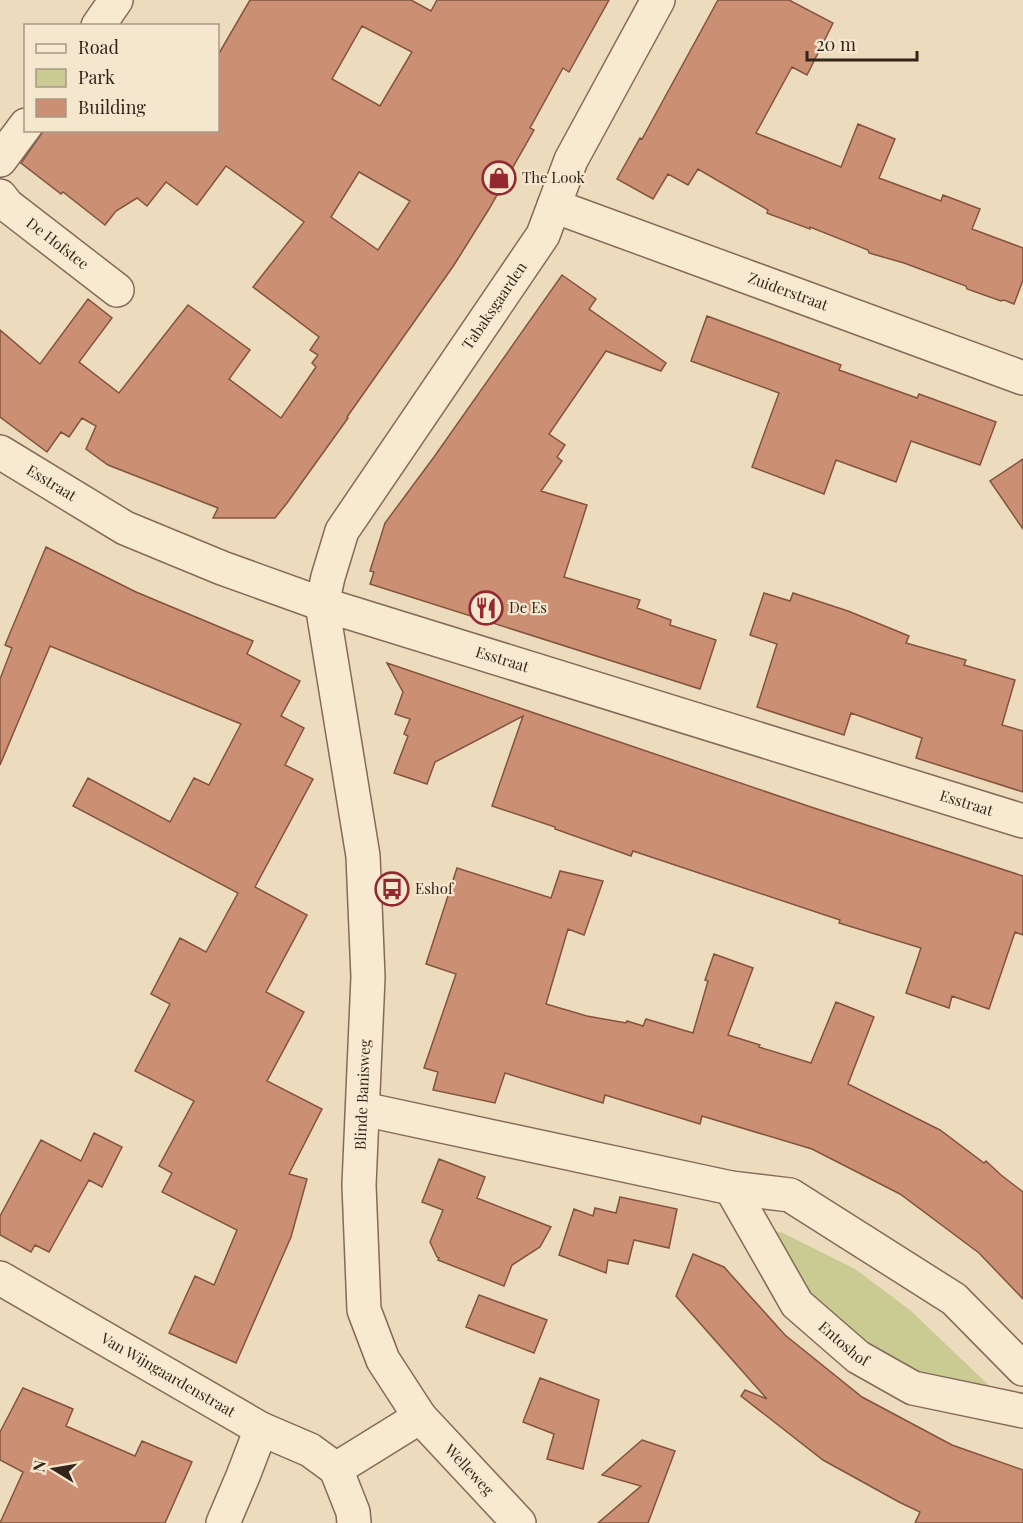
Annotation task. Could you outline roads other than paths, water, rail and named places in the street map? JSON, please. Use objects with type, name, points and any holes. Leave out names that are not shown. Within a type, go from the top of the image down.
[{"type":"street","points":[[99,24],[116,0]]},
{"type":"street","name":"Tabaksgaarden","points":[[322,604],[342,531],[543,235],[571,160],[658,0]]},
{"type":"street","points":[[0,160],[24,128]]},
{"type":"street","name":"De Hofstee","points":[[0,196],[7,205],[117,290]]},
{"type":"street","name":"Zuiderstraat","points":[[554,206],[1023,378]]},
{"type":"street","name":"Esstraat","points":[[0,452],[125,528],[222,568],[322,604],[1023,821]]},
{"type":"street","name":"Blinde Banisweg","points":[[322,604],[363,856],[368,977],[359,1185],[364,1310],[383,1360],[420,1417]]},
{"type":"street","points":[[363,1109],[731,1188],[790,1195],[954,1299],[1023,1369]]},
{"type":"street","name":"Entoshof","points":[[731,1188],[797,1304],[858,1357],[913,1388],[1023,1411]]},
{"type":"street","name":"Van Wijngaardenstraat","points":[[0,1278],[261,1429],[310,1450],[336,1469]]},
{"type":"street","points":[[354,1523],[353,1512],[336,1469],[420,1417]]},
{"type":"street","name":"Welleweg","points":[[420,1417],[519,1523]]},
{"type":"street","points":[[223,1523],[261,1429]]},
{"type":"place","name":"The Look","points":[[499,178]]},
{"type":"place","name":"De Es","points":[[486,608]]},
{"type":"place","name":"Eshof","points":[[392,889]]}]
